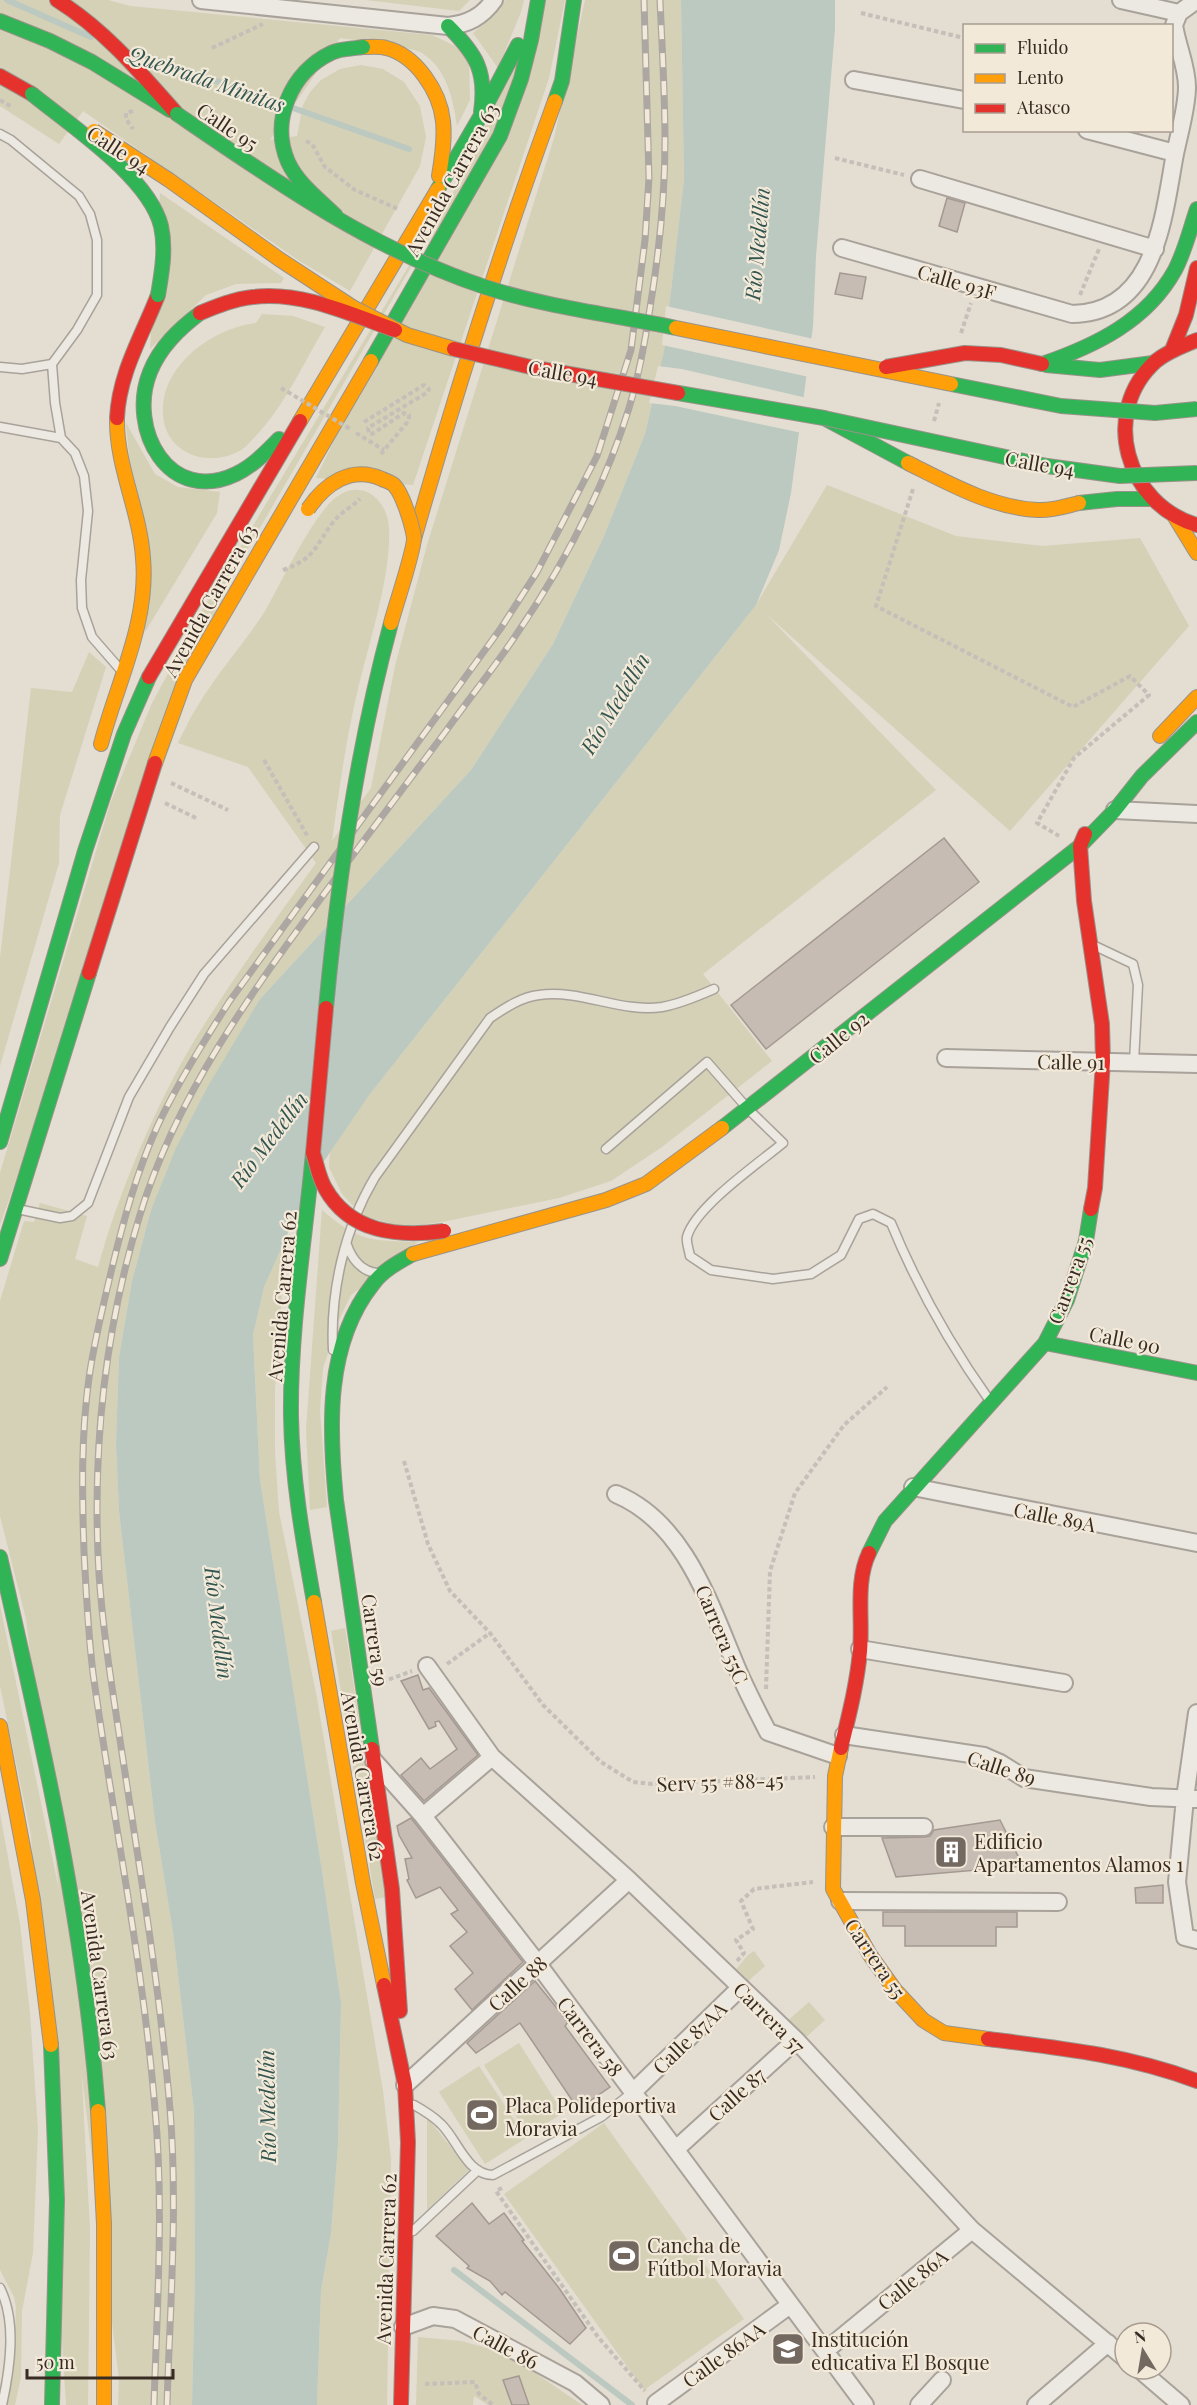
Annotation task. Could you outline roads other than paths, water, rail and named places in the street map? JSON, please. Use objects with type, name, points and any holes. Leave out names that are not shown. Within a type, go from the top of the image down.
[{"type":"main road","points":[[57,0],[99,29],[177,114]]},
{"type":"main road","name":"Avenida Carrera 63","points":[[0,1142],[77,871],[119,747],[143,689],[480,117],[512,59],[537,0]]},
{"type":"main road","name":"Avenida Carrera 63","points":[[0,1259],[151,774],[175,705],[197,656],[491,155],[515,103],[524,75],[537,0]]},
{"type":"main road","points":[[313,1153],[330,964],[356,779],[377,674],[447,418],[507,232],[562,81],[574,0]]},
{"type":"main road","name":"Calle 95","points":[[0,21],[50,41],[92,62],[337,217]]},
{"type":"main road","points":[[448,26],[474,52],[481,66],[484,96],[480,117]]},
{"type":"main road","points":[[437,187],[445,132],[442,111],[430,81],[411,61],[387,48],[363,47],[333,52],[309,67],[285,102],[280,122],[282,148],[299,178],[337,217],[409,255],[483,286],[538,300],[1061,406],[1155,413],[1197,409]]},
{"type":"main road","name":"Calle 94","points":[[0,76],[125,150],[289,267],[395,330],[428,342],[506,362],[824,418],[1047,466],[1120,476],[1197,473]]},
{"type":"main road","points":[[32,94],[126,172],[152,203],[164,242],[163,268],[158,296],[125,372],[118,402],[117,433],[121,459],[134,502],[142,542],[144,581],[135,638],[104,732],[98,759]]},
{"type":"main road","points":[[1042,364],[1073,354],[1134,320],[1157,295],[1175,270],[1197,209]]},
{"type":"main road","points":[[1172,350],[1186,315],[1197,268]]},
{"type":"main road","points":[[303,416],[260,457],[230,476],[199,481],[176,473],[148,442],[143,423],[142,402],[146,382],[155,360],[182,326],[200,313],[237,298],[278,294],[298,298],[395,330]]},
{"type":"main road","points":[[1197,340],[1172,350],[1153,363],[1135,388],[1125,416],[1125,446],[1134,475],[1151,499],[1175,517],[1197,525]]},
{"type":"main road","points":[[874,369],[965,353],[1001,355],[1074,369],[1116,371],[1153,363]]},
{"type":"main road","points":[[824,418],[920,469],[970,492],[1020,507],[1038,510],[1117,499],[1151,499]]},
{"type":"main road","points":[[304,514],[324,490],[341,477],[352,474],[373,475],[393,484],[402,494],[414,539]]},
{"type":"main road","points":[[1175,517],[1197,553]]},
{"type":"main road","points":[[197,656],[280,546]]},
{"type":"main road","points":[[1152,744],[1197,697]]},
{"type":"main road","name":"Calle 92","points":[[437,1246],[585,1207],[646,1184],[748,1109],[1080,846],[1107,808],[1197,722]]},
{"type":"main road","points":[[77,871],[94,782]]},
{"type":"main road","name":"Carrera 55","points":[[1080,846],[1090,943],[1102,1024],[1104,1061],[1095,1188],[1086,1241],[1067,1300],[1045,1343],[913,1487],[885,1521],[863,1566],[860,1648],[856,1684],[834,1776],[832,1879],[833,1889],[870,1955],[894,1990],[923,2020],[944,2033],[1089,2052],[1156,2066],[1197,2081]]},
{"type":"main road","name":"Calle 92","points":[[313,1153],[320,1176],[336,1204],[361,1224],[393,1235],[409,1236],[444,1231],[585,1207]]},
{"type":"main road","name":"Avenida Carrera 62","points":[[313,1153],[298,1297],[291,1415],[293,1470],[363,1883],[405,2093],[408,2142],[401,2405]]},
{"type":"main road","name":"Carrera 59","points":[[405,2093],[392,1889],[332,1460],[334,1383],[349,1326],[359,1304],[374,1282],[393,1265],[414,1253],[437,1246]]},
{"type":"main road","name":"Calle 90","points":[[1045,1343],[1197,1373]]},
{"type":"main road","name":"Avenida Carrera 63","points":[[0,1557],[41,1740],[66,1871],[88,2009],[96,2083],[103,2193],[104,2405]]},
{"type":"main road","points":[[0,1726],[36,1926],[53,2076],[57,2196],[52,2405]]},
{"type":"main road","points":[[42,2405],[52,2376]]},
{"type":"street","points":[[201,0],[448,26],[466,23],[479,16],[494,0]]},
{"type":"street","points":[[1121,0],[1179,13]]},
{"type":"street","points":[[920,179],[1155,249],[1160,237],[1175,153],[1179,86],[1184,59],[1174,25],[1179,13],[1197,0]]},
{"type":"street","points":[[854,80],[963,100]]},
{"type":"street","points":[[1095,132],[1175,153]]},
{"type":"street","name":"Calle 93F","points":[[842,248],[1072,314],[1092,314],[1120,299],[1144,272],[1155,249]]},
{"type":"street","points":[[1107,808],[1197,814]]},
{"type":"street","name":"Calle 91","points":[[946,1058],[1197,1064]]},
{"type":"street","name":"Calle 89A","points":[[913,1487],[1197,1543]]},
{"type":"street","name":"Carrera 55C","points":[[616,1494],[634,1501],[668,1533],[700,1581],[745,1687],[768,1732],[838,1756]]},
{"type":"street","points":[[860,1648],[1064,1683]]},
{"type":"street","name":"Carrera 57","points":[[430,1670],[492,1757],[629,1880],[796,2040],[972,2230],[1113,2347]]},
{"type":"street","points":[[1191,1938],[1176,1882],[1191,1799],[1197,1713]]},
{"type":"street","name":"Calle 89","points":[[844,1735],[984,1756],[1024,1778],[1151,1797],[1191,1799]]},
{"type":"street","points":[[423,1816],[492,1757]]},
{"type":"street","name":"Carrera 58","points":[[373,1760],[423,1816],[538,1964],[865,2405]]},
{"type":"street","points":[[833,1827],[924,1827]]},
{"type":"street","name":"Calle 88","points":[[405,2093],[538,1964],[629,1880]]},
{"type":"street","points":[[840,1901],[1058,1902]]},
{"type":"street","name":"Calle 87AA","points":[[633,2092],[741,1987]]},
{"type":"street","name":"Calle 87","points":[[676,2149],[796,2040]]},
{"type":"street","name":"Calle 86A","points":[[825,2351],[972,2230]]},
{"type":"street","name":"Calle 86AA","points":[[656,2403],[790,2305]]},
{"type":"street","name":"Calle 86","points":[[403,2327],[433,2316],[455,2319],[575,2384],[602,2405]]},
{"type":"street","points":[[1036,2405],[1108,2343]]},
{"type":"street","points":[[919,2405],[942,2380]]},
{"type":"street","points":[[1153,2381],[1182,2405]]},
{"type":"lane","points":[[0,134],[20,147],[79,196],[90,214],[97,240],[97,295],[78,330],[52,364],[61,438],[75,453],[84,476],[88,512],[81,580],[82,608],[92,637],[123,672]]},
{"type":"lane","points":[[0,367],[22,369],[52,364]]},
{"type":"lane","points":[[0,427],[61,438]]},
{"type":"lane","points":[[16,1208],[60,1218],[72,1216],[88,1203],[129,1096],[170,1027],[204,974],[314,847]]},
{"type":"lane","points":[[1090,943],[1133,964],[1138,985],[1134,1062]]},
{"type":"lane","points":[[334,1383],[332,1334],[337,1278],[364,1195],[490,1018],[513,1003],[539,995],[567,995],[624,1007],[662,1007],[714,989]]},
{"type":"lane","points":[[606,1149],[707,1062],[748,1109],[783,1143],[726,1189],[699,1216],[687,1238],[690,1256],[711,1270],[731,1273],[773,1279],[812,1274],[841,1255],[859,1219],[873,1214],[891,1223],[904,1256],[935,1316],[962,1362],[992,1403]]},
{"type":"lane","points":[[347,1244],[352,1258],[361,1266],[372,1272],[384,1273]]},
{"type":"lane","name":"Calle 87AA","points":[[478,2169],[485,2175],[493,2175],[601,2117],[633,2092]]},
{"type":"lane","points":[[405,2093],[443,2125],[458,2148],[478,2169],[406,2237]]},
{"type":"lane","points":[[0,2288],[6,2300],[10,2327],[8,2381],[2,2405]]},
{"type":"water","name":"Río Medellín","points":[[681,0],[835,0],[835,29],[816,256],[813,326],[791,493],[779,550],[756,605],[370,1094],[320,1167],[264,1287],[253,1335],[260,1480],[341,2003],[338,2146],[331,2233],[321,2291],[317,2405],[192,2405],[195,2271],[194,2111],[173,1932],[155,1822],[119,1511],[116,1443],[119,1357],[132,1281],[151,1210],[176,1148],[207,1088],[260,999],[471,770],[553,644],[604,536],[645,434],[664,351],[684,180]]},
{"type":"waterway","name":"Quebrada Minitas","points":[[7,0],[91,37]]},
{"type":"waterway","name":"Quebrada Minitas","points":[[135,52],[278,103]]},
{"type":"waterway","name":"Quebrada Minitas","points":[[293,108],[409,149]]},
{"type":"waterway","points":[[454,2270],[632,2405]]},
{"type":"railway","points":[[154,2405],[159,2220],[155,2109],[143,2000],[88,1627],[83,1442],[86,1399],[96,1338],[136,1180],[157,1127],[182,1079],[229,1002],[501,628],[537,572],[597,456],[631,350],[645,240],[649,178],[644,0]]},
{"type":"railway","points":[[167,2405],[173,2220],[170,2109],[155,1975],[109,1664],[99,1574],[97,1529],[99,1439],[103,1394],[117,1305],[139,1218],[155,1171],[198,1081],[279,955],[514,638],[565,556],[607,468],[629,408],[639,371],[659,246],[665,141],[660,0]]},
{"type":"place","name":"Edificio Apartamentos Alamos 1","points":[[951,1852]]},
{"type":"place","name":"Placa Polideportiva Moravia","points":[[482,2115]]},
{"type":"place","name":"Cancha de Fútbol Moravia","points":[[624,2256]]},
{"type":"place","name":"Institución educativa El Bosque","points":[[788,2349]]}]
